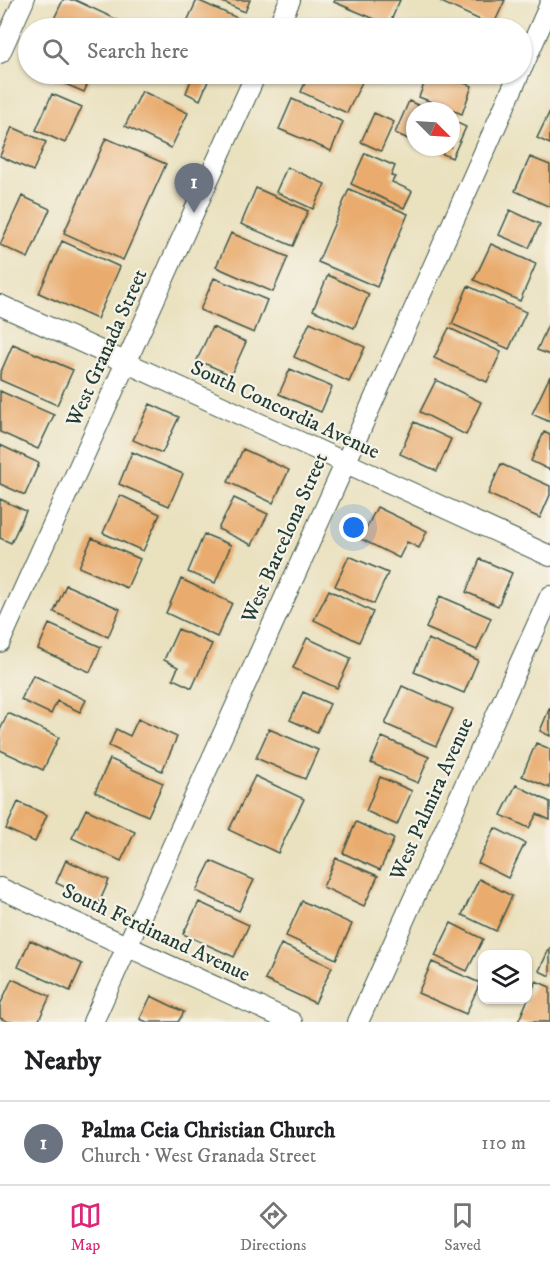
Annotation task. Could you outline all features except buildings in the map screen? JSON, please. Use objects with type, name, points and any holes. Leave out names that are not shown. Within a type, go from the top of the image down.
[{"type":"street","points":[[0,53],[24,0]]},
{"type":"street","points":[[282,18],[290,0]]},
{"type":"street","points":[[532,45],[550,4]]},
{"type":"street","name":"West Granada Street","points":[[0,642],[252,84]]},
{"type":"street","name":"West Barcelona Street","points":[[93,1022],[515,84]]},
{"type":"street","name":"South Concordia Avenue","points":[[0,305],[550,556]]},
{"type":"street","name":"West Palmira Avenue","points":[[358,1022],[550,596]]},
{"type":"street","name":"South Ferdinand Avenue","points":[[0,888],[292,1022]]},
{"type":"place","name":"Palma Ceia Christian Church","points":[[194,213]]}]
